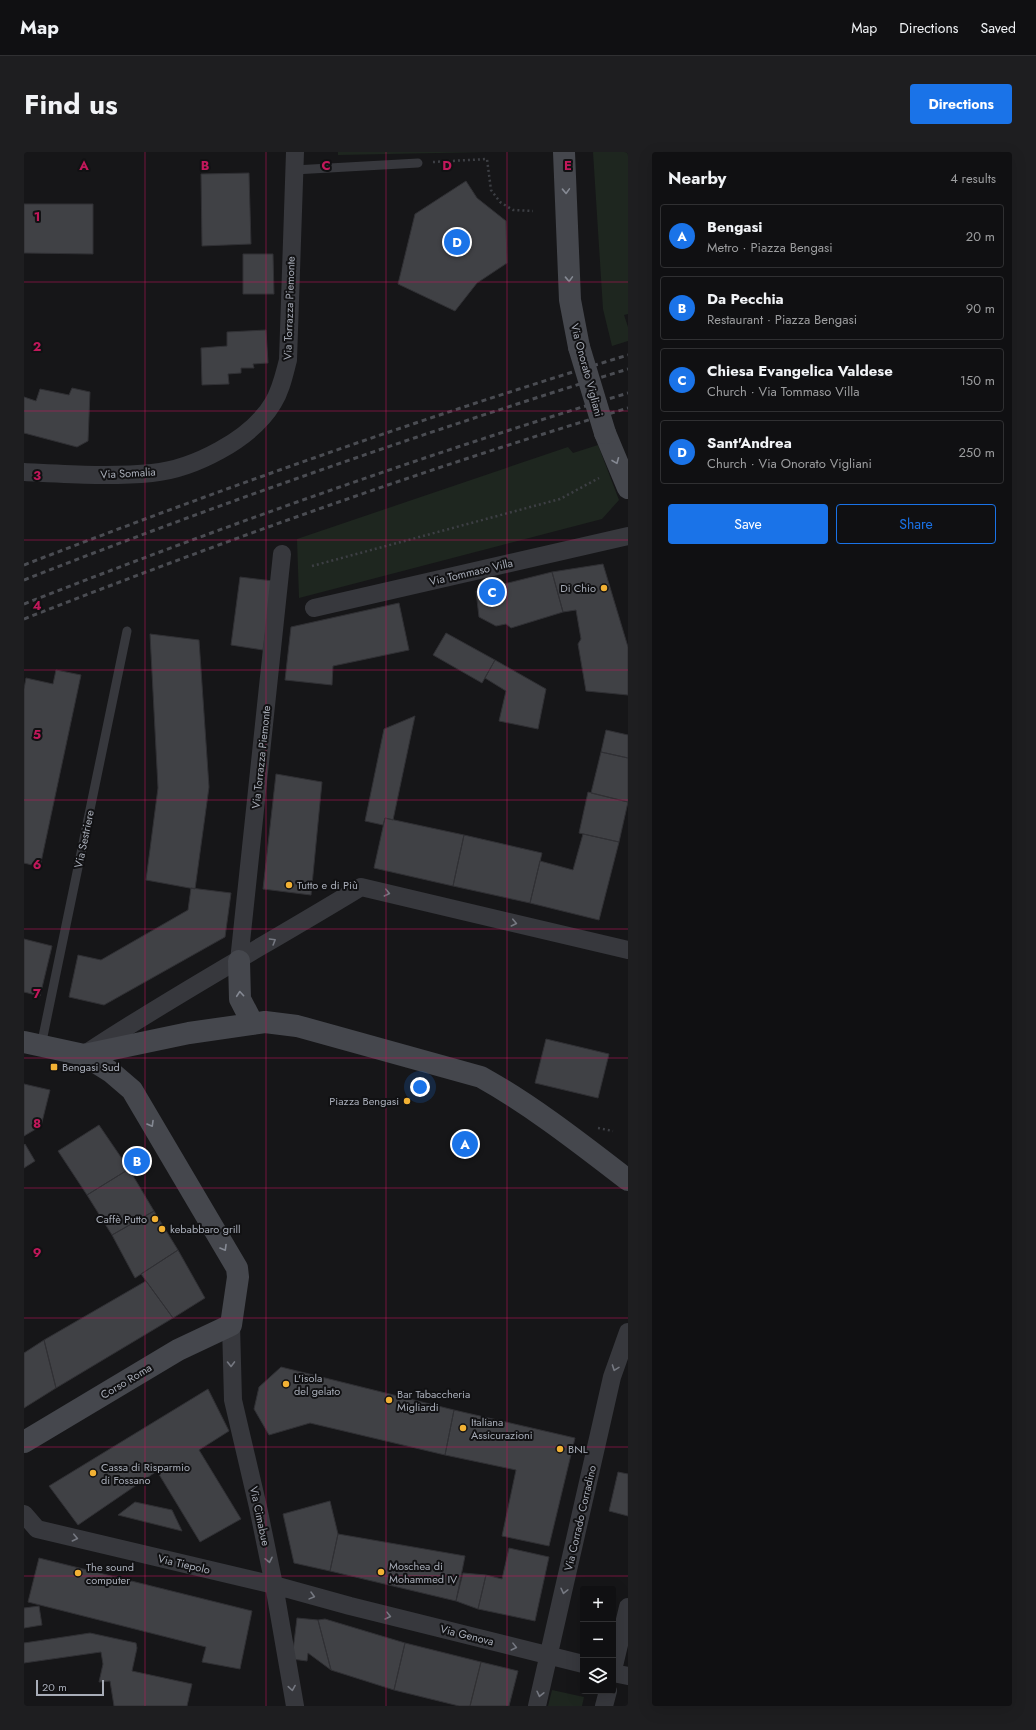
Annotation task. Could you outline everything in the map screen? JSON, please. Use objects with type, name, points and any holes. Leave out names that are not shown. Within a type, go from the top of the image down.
[{"type":"main road","name":"Via Onorato Vigliani","points":[[564,152],[570,300],[579,347],[605,433],[628,488]]},
{"type":"main road","points":[[239,961],[240,999],[253,1024]]},
{"type":"main road","points":[[84,1055],[189,1033],[265,1022],[297,1026],[481,1077],[503,1089],[595,1154],[628,1180]]},
{"type":"main road","name":"Via Sestriere","points":[[32,1044],[84,1055],[111,1072],[132,1090],[236,1268],[238,1276],[231,1325]]},
{"type":"main road","name":"Corso Roma","points":[[24,1442],[178,1350],[231,1325]]},
{"type":"street","name":"Via Torrazza Piemonte","points":[[227,447],[261,418],[273,404],[282,383],[288,360],[294,152]]},
{"type":"street","name":"Via Somalia","points":[[24,472],[87,474],[153,473],[204,458],[227,447]]},
{"type":"street","name":"Via Tommaso Villa","points":[[314,608],[628,536]]},
{"type":"street","name":"Via Torrazza Piemonte","points":[[239,961],[282,554]]},
{"type":"street","points":[[84,1055],[132,1023],[239,961],[361,887],[628,950]]},
{"type":"street","name":"Via Cimabue","points":[[231,1325],[233,1400],[258,1507],[274,1586],[295,1706]]},
{"type":"street","name":"Via Corrado Corradino","points":[[538,1706],[612,1377],[628,1332]]},
{"type":"street","name":"Via Tiepolo","points":[[24,1514],[37,1529],[274,1586],[350,1606]]},
{"type":"street","name":"Via Genova","points":[[350,1606],[580,1663]]},
{"type":"street","points":[[616,1658],[628,1607]]},
{"type":"street","points":[[616,1672],[628,1676]]},
{"type":"street","points":[[604,1706],[607,1694]]},
{"type":"lane","points":[[294,170],[418,163]]},
{"type":"lane","name":"Via Sestriere","points":[[32,1044],[127,631]]},
{"type":"path","points":[[418,163],[487,159],[491,190],[500,202],[513,210],[533,211]]},
{"type":"path","points":[[312,566],[560,498],[619,468]]},
{"type":"shaded area","points":[[338,152],[488,152],[338,155]]},
{"type":"shaded area","points":[[593,152],[628,152],[628,314],[624,315],[628,327],[628,341],[612,346],[603,309]]},
{"type":"shaded area","points":[[598,445],[619,500],[602,519],[299,598],[297,539],[568,447],[573,453]]},
{"type":"shaded area","points":[[552,1690],[584,1697],[582,1706],[548,1706]]},
{"type":"building","points":[[249,173],[251,244],[202,246],[201,174]]},
{"type":"building","points":[[466,181],[477,198],[506,221],[507,263],[477,283],[455,311],[398,284],[415,214]]},
{"type":"building","points":[[24,204],[93,204],[93,254],[24,253]]},
{"type":"building","points":[[243,254],[273,254],[274,294],[243,294]]},
{"type":"building","points":[[266,330],[268,363],[253,364],[254,368],[241,368],[241,373],[228,374],[229,384],[202,385],[201,348],[227,346],[227,332]]},
{"type":"building","points":[[72,388],[90,392],[88,441],[77,447],[24,433],[24,397],[36,401],[40,389],[69,395]]},
{"type":"building","points":[[603,564],[628,647],[628,695],[586,691],[578,644],[581,639],[576,610],[563,612],[552,572]]},
{"type":"building","points":[[552,572],[563,612],[511,628],[506,624],[496,626],[479,617],[476,591]]},
{"type":"building","points":[[240,577],[273,581],[263,650],[231,645]]},
{"type":"building","points":[[399,603],[409,650],[333,666],[332,685],[285,680],[291,627]]},
{"type":"building","points":[[446,633],[495,660],[482,683],[433,655]]},
{"type":"building","points":[[150,634],[199,640],[209,787],[195,889],[146,880],[158,788]]},
{"type":"building","points":[[495,660],[546,689],[538,729],[499,721],[506,691],[485,678]]},
{"type":"building","points":[[56,670],[81,675],[40,867],[24,863],[24,689],[26,678],[53,684]]},
{"type":"building","points":[[415,716],[393,820],[385,818],[383,825],[365,821],[384,729]]},
{"type":"building","points":[[606,730],[628,735],[628,758],[601,752]]},
{"type":"building","points":[[601,752],[628,758],[628,802],[591,793]]},
{"type":"building","points":[[276,774],[322,782],[311,895],[263,889]]},
{"type":"building","points":[[588,792],[628,802],[619,842],[579,833]]},
{"type":"building","points":[[385,818],[464,835],[453,886],[374,868]]},
{"type":"building","points":[[583,834],[619,842],[599,920],[530,903],[540,861],[573,870]]},
{"type":"building","points":[[464,835],[542,853],[530,903],[453,886]]},
{"type":"building","points":[[191,888],[231,893],[225,937],[104,1005],[69,997],[78,955],[101,960],[188,910]]},
{"type":"building","points":[[24,939],[52,946],[40,996],[24,992]]},
{"type":"building","points":[[546,1039],[609,1054],[598,1098],[535,1083]]},
{"type":"building","points":[[24,1084],[50,1090],[41,1126],[24,1136]]},
{"type":"building","points":[[99,1125],[129,1169],[87,1195],[58,1151]]},
{"type":"building","points":[[25,1144],[35,1161],[24,1168],[24,1145]]},
{"type":"building","points":[[129,1169],[154,1211],[112,1235],[87,1195]]},
{"type":"building","points":[[154,1211],[178,1250],[135,1278],[112,1235]]},
{"type":"building","points":[[178,1250],[205,1298],[173,1318],[141,1274]]},
{"type":"building","points":[[146,1281],[173,1318],[56,1388],[44,1340]]},
{"type":"building","points":[[44,1340],[56,1388],[24,1408],[24,1353]]},
{"type":"building","points":[[281,1367],[454,1410],[445,1455],[310,1423],[269,1435],[254,1409],[259,1387]]},
{"type":"building","points":[[208,1389],[229,1431],[199,1450],[241,1519],[200,1542],[157,1471],[78,1525],[49,1486]]},
{"type":"building","points":[[454,1410],[575,1438],[549,1546],[502,1536],[516,1470],[445,1455]]},
{"type":"building","points":[[618,1472],[628,1474],[628,1516],[609,1511]]},
{"type":"building","points":[[330,1501],[338,1534],[330,1571],[294,1563],[283,1514]]},
{"type":"building","points":[[135,1502],[172,1510],[182,1531],[118,1515]]},
{"type":"building","points":[[338,1534],[465,1556],[456,1601],[330,1571]]},
{"type":"building","points":[[509,1548],[549,1557],[535,1621],[478,1609],[486,1575],[502,1579]]},
{"type":"building","points":[[39,1558],[252,1611],[240,1669],[202,1662],[206,1647],[28,1602]]},
{"type":"building","points":[[463,1573],[486,1575],[478,1609],[456,1601]]},
{"type":"building","points":[[39,1606],[42,1625],[24,1628],[24,1608]]},
{"type":"building","points":[[297,1618],[318,1620],[331,1670],[308,1653],[307,1661],[292,1659]]},
{"type":"building","points":[[325,1619],[405,1643],[394,1690],[331,1670],[318,1620]]},
{"type":"building","points":[[90,1633],[136,1643],[137,1648],[132,1671],[192,1684],[187,1706],[114,1706],[110,1681],[99,1682],[103,1664],[101,1652],[24,1663],[24,1643]]},
{"type":"building","points":[[405,1643],[481,1662],[470,1706],[459,1706],[394,1690]]},
{"type":"building","points":[[481,1662],[518,1671],[509,1706],[470,1706]]},
{"type":"railway","points":[[24,565],[174,508],[324,454],[476,403],[628,355]]},
{"type":"railway","points":[[24,580],[174,523],[324,469],[628,369]]},
{"type":"railway","points":[[24,604],[324,492],[476,441],[628,393]]},
{"type":"railway","points":[[24,619],[324,507],[552,431],[628,408]]},
{"type":"place","name":"Sant'Andrea","points":[[457,242]]},
{"type":"place","name":"Di Chio","points":[[604,588]]},
{"type":"place","name":"Chiesa Evangelica Valdese","points":[[492,592]]},
{"type":"place","name":"Tutto e di Più","points":[[289,885]]},
{"type":"place","name":"Bengasi Sud","points":[[54,1067]]},
{"type":"place","name":"Piazza Bengasi","points":[[407,1101]]},
{"type":"place","name":"Bengasi","points":[[465,1144]]},
{"type":"place","name":"Da Pecchia","points":[[137,1161]]},
{"type":"place","name":"Caffè Putto","points":[[155,1219]]},
{"type":"place","name":"kebabbaro grill","points":[[162,1229]]},
{"type":"place","name":"L'isola del gelato","points":[[286,1384]]},
{"type":"place","name":"Bar Tabaccheria Migliardi","points":[[389,1400]]},
{"type":"place","name":"Italiana Assicurazioni","points":[[463,1428]]},
{"type":"place","name":"BNL","points":[[560,1449]]},
{"type":"place","name":"Cassa di Risparmio di Fossano","points":[[93,1473]]},
{"type":"place","name":"Moschea di Mohammed IV","points":[[381,1572]]},
{"type":"place","name":"The sound computer","points":[[78,1573]]}]
